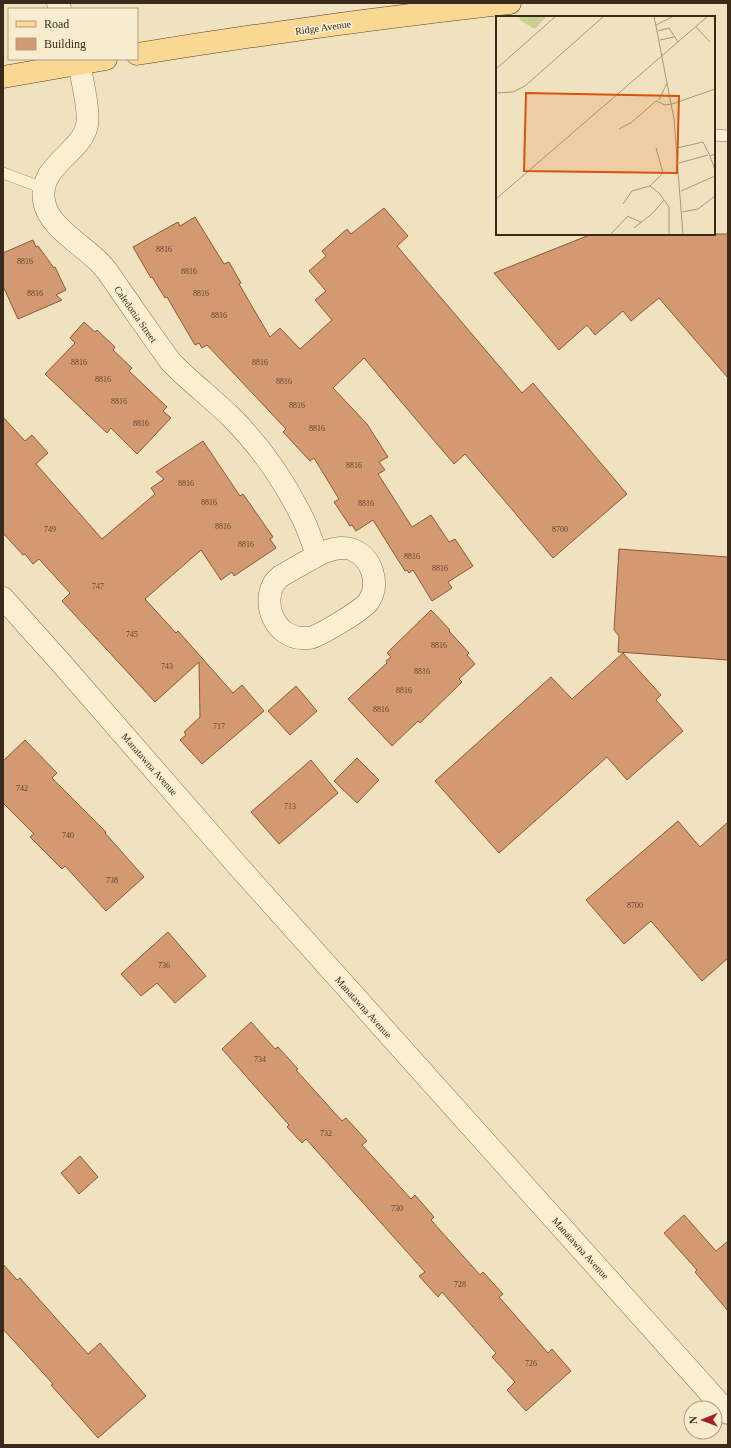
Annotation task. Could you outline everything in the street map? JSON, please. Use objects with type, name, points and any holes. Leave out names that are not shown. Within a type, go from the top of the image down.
[{"type":"main road","name":"Ridge Avenue","points":[[138,54],[225,40],[497,4]]},
{"type":"main road","points":[[3,77],[77,61],[92,60]]},
{"type":"street","points":[[44,188],[46,179],[83,135],[87,125],[85,97],[77,61]]},
{"type":"street","name":"Caledonia Street","points":[[44,188],[44,202],[47,212],[53,222],[100,263],[171,362],[184,376],[209,396],[233,419],[269,462],[294,502],[304,522],[317,555]]},
{"type":"street","points":[[341,548],[352,550],[361,555],[369,563],[373,572],[373,593],[361,610],[319,634],[310,638],[300,638],[289,634],[279,627],[272,617],[270,596],[273,586],[280,577],[317,555],[330,549],[341,548]]},
{"type":"street","name":"Manatawna Avenue","points":[[3,598],[238,866],[728,1413]]},
{"type":"lane","points":[[715,135],[728,136]]},
{"type":"lane","points":[[3,173],[44,188]]},
{"type":"building","points":[[384,208],[408,236],[397,246],[522,393],[533,383],[627,494],[553,558],[465,454],[454,464],[364,358],[333,388],[367,424],[388,457],[379,462],[385,470],[378,474],[412,527],[431,515],[449,542],[455,539],[473,566],[448,582],[452,588],[432,601],[413,570],[409,573],[407,570],[405,571],[373,520],[356,531],[352,525],[350,526],[334,502],[339,499],[314,458],[310,461],[283,432],[286,429],[207,345],[202,348],[199,343],[195,345],[167,297],[165,298],[152,277],[151,278],[133,247],[178,222],[180,226],[195,217],[224,264],[229,262],[241,283],[239,284],[270,337],[280,328],[300,349],[332,320],[315,300],[326,291],[309,271],[326,256],[322,251],[347,229],[351,234]]},
{"type":"building","points":[[728,234],[728,378],[659,298],[631,321],[623,311],[595,335],[587,325],[559,350],[494,273],[589,235]]},
{"type":"building","points":[[33,240],[36,247],[38,246],[54,268],[55,267],[66,290],[56,295],[62,300],[18,319],[3,286],[3,253]]},
{"type":"building","points":[[84,322],[95,332],[97,330],[115,347],[113,350],[132,368],[129,371],[167,407],[163,411],[171,418],[137,454],[111,428],[107,433],[45,374],[75,343],[70,338]]},
{"type":"building","points":[[3,417],[25,441],[32,435],[48,453],[36,464],[102,539],[155,494],[151,488],[164,479],[156,472],[203,441],[240,496],[243,494],[273,537],[270,539],[276,548],[234,576],[232,572],[221,580],[201,550],[145,599],[176,633],[178,631],[233,693],[242,685],[264,711],[202,764],[180,740],[186,735],[184,732],[200,717],[199,662],[155,702],[62,601],[70,593],[39,559],[33,564],[25,554],[23,555],[3,533]]},
{"type":"building","points":[[619,549],[728,557],[728,660],[618,652],[619,636],[614,630]]},
{"type":"building","points":[[431,610],[469,653],[467,655],[475,664],[459,679],[462,682],[420,723],[418,721],[392,746],[348,699],[387,663],[386,661],[391,657],[387,653]]},
{"type":"building","points":[[623,653],[661,695],[656,700],[683,731],[627,780],[607,757],[499,853],[435,781],[551,677],[572,699]]},
{"type":"building","points":[[296,686],[317,711],[290,735],[268,711]]},
{"type":"building","points":[[25,740],[57,773],[52,778],[106,832],[105,833],[144,877],[106,911],[65,866],[62,869],[30,837],[34,834],[3,803],[3,761]]},
{"type":"building","points":[[357,758],[379,780],[357,803],[334,781]]},
{"type":"building","points":[[311,760],[338,793],[279,844],[251,812]]},
{"type":"building","points":[[678,821],[700,847],[728,822],[728,958],[702,981],[651,921],[624,944],[586,900]]},
{"type":"building","points":[[168,932],[206,976],[175,1003],[157,983],[141,996],[121,974]]},
{"type":"building","points":[[251,1022],[275,1049],[278,1047],[298,1069],[296,1070],[342,1121],[346,1118],[367,1141],[362,1145],[411,1199],[415,1195],[434,1217],[431,1220],[480,1275],[483,1272],[503,1294],[499,1297],[548,1353],[552,1349],[571,1371],[526,1411],[507,1390],[515,1382],[492,1357],[496,1353],[442,1292],[438,1297],[419,1276],[425,1272],[306,1139],[302,1143],[287,1127],[289,1125],[222,1049]]},
{"type":"building","points":[[80,1156],[98,1177],[79,1194],[61,1173]]},
{"type":"building","points":[[684,1215],[716,1251],[728,1241],[728,1311],[695,1272],[697,1270],[664,1233]]},
{"type":"building","points":[[3,1264],[17,1280],[20,1278],[88,1354],[100,1343],[146,1396],[98,1438],[51,1385],[53,1384],[3,1329]]}]
